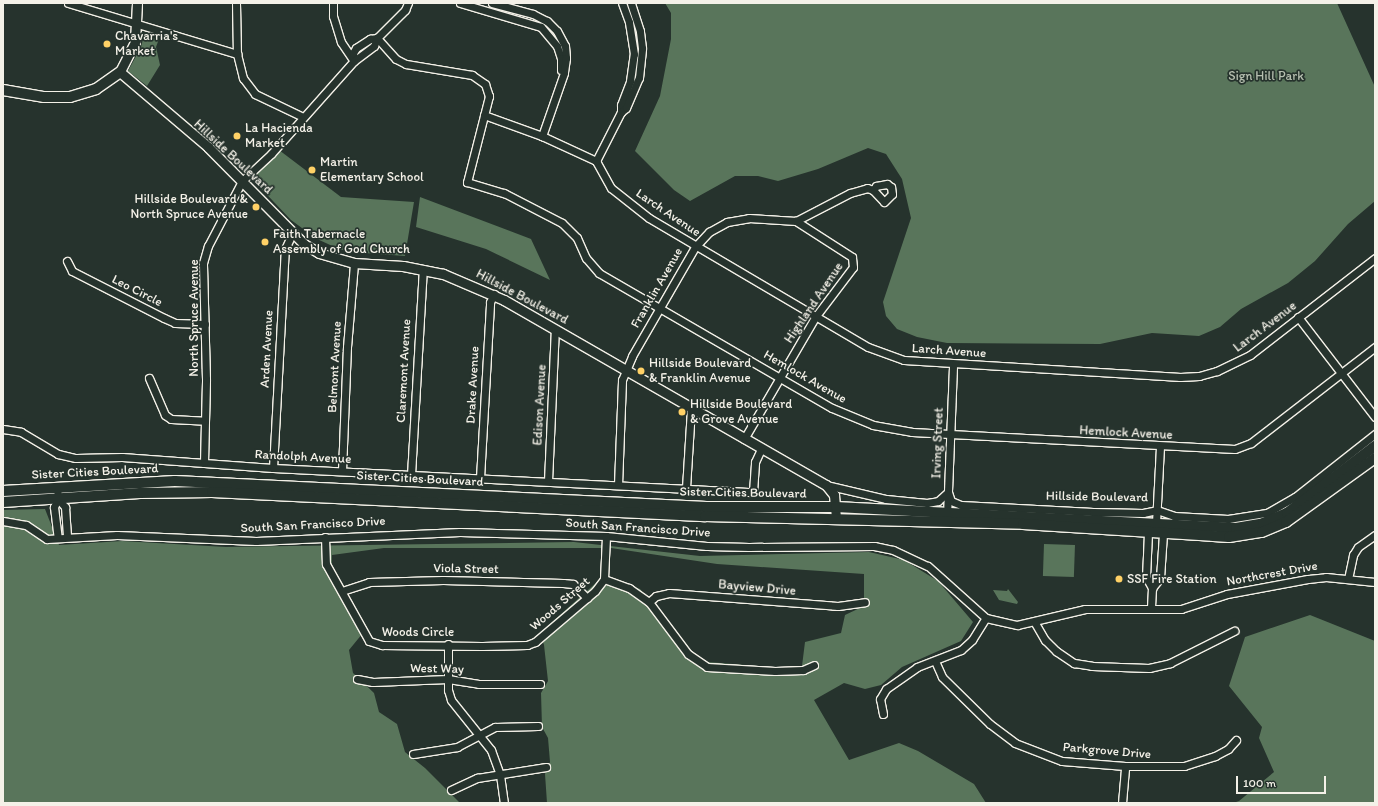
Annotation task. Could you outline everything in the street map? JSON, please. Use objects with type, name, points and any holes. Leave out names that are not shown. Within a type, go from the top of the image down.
[{"type":"main road","points":[[3,90],[44,97],[70,97],[96,89],[120,72]]},
{"type":"main road","name":"Hillside Boulevard","points":[[836,518],[947,517],[1236,528],[1269,521],[1298,505],[1375,446]]},
{"type":"main road","name":"Hillside Boulevard","points":[[836,507],[1148,534],[1229,537],[1268,530],[1303,512],[1375,458]]},
{"type":"main road","name":"Sister Cities Boulevard","points":[[3,491],[176,481],[706,507],[836,507]]},
{"type":"main road","name":"Sister Cities Boulevard","points":[[3,502],[212,492],[705,516],[836,518]]},
{"type":"street","points":[[68,3],[237,54]]},
{"type":"street","points":[[120,72],[134,46],[138,23],[137,3]]},
{"type":"street","points":[[236,3],[237,54],[244,78],[255,94],[303,117]]},
{"type":"street","points":[[333,3],[333,16],[341,42],[354,61]]},
{"type":"street","name":"North Spruce Avenue","points":[[204,463],[205,324],[203,263],[206,251],[242,181],[271,154],[354,61],[374,46],[377,38],[405,10],[408,3]]},
{"type":"street","points":[[460,3],[541,27],[556,46],[561,58],[561,78]]},
{"type":"street","points":[[492,3],[533,14],[547,21],[558,31],[565,46],[566,58],[561,78],[542,136]]},
{"type":"street","points":[[621,112],[621,105],[630,81],[634,54],[633,39],[627,12],[622,3]]},
{"type":"street","points":[[627,12],[632,6]]},
{"type":"street","points":[[484,115],[542,136],[596,161],[621,112],[626,108],[635,90],[642,62],[640,31],[632,6]]},
{"type":"street","name":"Hemlock Avenue","points":[[377,38],[396,59],[406,64],[472,75],[479,78],[485,84],[489,96],[467,182],[504,193],[562,223],[577,238],[586,258],[599,273],[832,408],[873,425],[900,431],[950,435],[1160,447],[1226,449],[1243,447],[1375,347]]},
{"type":"street","name":"Hillside Boulevard","points":[[120,72],[208,148],[242,181],[292,234],[319,253],[354,263],[423,269],[464,281],[494,294],[826,486],[886,499],[927,503],[938,501],[948,492],[951,501],[961,504],[1093,512],[1143,513],[1157,510],[1174,516],[1228,519],[1267,513],[1295,498],[1375,434]]},
{"type":"street","name":"Larch Avenue","points":[[596,161],[611,188],[649,218],[816,316],[886,355],[921,363],[1180,377],[1199,376],[1217,371],[1240,361],[1375,258]]},
{"type":"street","points":[[796,221],[850,192],[867,188],[873,190]]},
{"type":"street","name":"Franklin Avenue","points":[[618,485],[621,388],[625,370],[695,246],[709,232],[727,222],[749,218],[796,221]]},
{"type":"street","name":"Highland Avenue","points":[[744,439],[816,316],[853,267],[852,257],[796,221]]},
{"type":"street","name":"Arden Avenue","points":[[273,468],[285,249],[292,234]]},
{"type":"street","name":"Leo Circle","points":[[67,261],[72,270],[164,318],[175,323],[205,324]]},
{"type":"street","name":"Belmont Avenue","points":[[342,471],[347,347],[354,263]]},
{"type":"street","name":"Claremont Avenue","points":[[411,475],[423,269]]},
{"type":"street","name":"Drake Avenue","points":[[480,478],[490,302],[494,294]]},
{"type":"street","points":[[1298,317],[1375,417]]},
{"type":"street","name":"Edison Avenue","points":[[548,482],[555,329]]},
{"type":"street","name":"Irving Street","points":[[947,517],[953,364]]},
{"type":"street","points":[[149,378],[164,415],[171,420],[205,421]]},
{"type":"street","points":[[686,488],[691,408]]},
{"type":"street","name":"Randolph Avenue","points":[[3,429],[27,435],[67,457],[122,457],[273,468],[753,492],[755,462],[761,449]]},
{"type":"street","points":[[1151,609],[1152,588],[1146,577],[1148,534],[1156,524],[1160,447]]},
{"type":"street","points":[[826,486],[834,495],[836,518]]},
{"type":"street","points":[[57,487],[58,499],[54,507],[58,538]]},
{"type":"street","points":[[58,499],[65,507],[68,537]]},
{"type":"street","name":"South San Francisco Drive","points":[[3,521],[26,525],[46,539],[117,535],[256,541],[452,532],[606,536],[707,546],[874,546],[893,550],[928,566],[986,618],[1017,625],[1035,623],[1084,609],[1151,609]]},
{"type":"street","points":[[1152,588],[1160,578],[1162,534],[1156,524]]},
{"type":"street","points":[[1348,579],[1353,556],[1358,547],[1375,535]]},
{"type":"street","name":"Woods Street","points":[[535,642],[600,586],[604,579],[606,536]]},
{"type":"street","name":"Woods Circle","points":[[324,537],[326,564],[342,591],[364,635],[375,644],[527,645],[535,642]]},
{"type":"street","name":"Northcrest Drive","points":[[1151,609],[1181,609],[1226,594],[1308,578],[1348,579],[1375,582]]},
{"type":"street","points":[[604,579],[629,588],[649,602],[688,654],[707,667],[775,671],[803,670],[814,665]]},
{"type":"street","name":"Viola Street","points":[[342,591],[368,582],[443,580],[564,583],[572,584],[587,598]]},
{"type":"street","name":"Bayview Drive","points":[[649,602],[656,596],[669,593],[849,606],[865,602]]},
{"type":"street","points":[[883,714],[880,699],[886,689],[917,667],[961,650],[972,640],[986,618]]},
{"type":"street","points":[[1035,623],[1045,640],[1056,651],[1074,662],[1092,666],[1149,668],[1170,663],[1234,631]]},
{"type":"street","points":[[448,644],[448,680],[451,700],[491,750],[500,775],[504,803]]},
{"type":"street","name":"Parkgrove Drive","points":[[935,661],[944,679],[990,724],[1015,743],[1062,761],[1125,766],[1184,766],[1215,756],[1228,749],[1236,740]]},
{"type":"street","name":"West Way","points":[[356,679],[373,682],[448,680],[478,684],[540,684]]},
{"type":"street","points":[[413,754],[444,751],[467,742],[479,734],[495,727],[538,726]]},
{"type":"street","points":[[1122,803],[1125,766]]},
{"type":"street","points":[[451,790],[477,778],[546,767]]},
{"type":"green space","name":"Sign Hill Park","points":[[665,3],[1337,3],[1375,87],[1375,201],[1348,224],[1315,261],[1288,283],[1241,309],[1220,327],[1199,336],[1152,333],[1100,344],[947,343],[917,337],[897,329],[886,316],[883,302],[911,218],[902,179],[886,154],[868,148],[818,169],[778,181],[758,176],[735,176],[690,201],[674,190],[635,151],[660,96],[671,39],[671,13]]},
{"type":"green space","points":[[144,35],[159,39],[156,47],[160,65],[147,86],[128,71],[141,47]]},
{"type":"green space","points":[[279,150],[341,197],[414,202],[405,256],[351,252],[339,249],[317,239],[291,220],[252,179]]},
{"type":"green space","points":[[420,197],[531,239],[550,280],[486,249],[416,227]]},
{"type":"green space","points":[[45,509],[59,545],[122,541],[226,547],[574,542],[700,556],[869,552],[904,560],[938,581],[973,622],[961,641],[902,667],[881,685],[865,689],[844,683],[814,700],[849,760],[899,743],[918,751],[974,784],[986,803],[547,803],[545,774],[550,762],[548,738],[542,727],[541,693],[548,681],[544,645],[540,633],[598,581],[612,579],[640,589],[695,655],[708,662],[784,668],[802,666],[805,642],[841,633],[845,615],[864,606],[864,574],[717,564],[611,548],[384,548],[332,555],[332,567],[367,628],[349,650],[353,673],[374,693],[379,712],[397,724],[405,752],[425,768],[460,803],[3,803],[3,510]]},
{"type":"green space","points":[[1044,544],[1075,545],[1074,577],[1043,576]]},
{"type":"green space","points":[[1008,589],[1018,602],[1017,604],[999,600],[993,590],[1007,591]]},
{"type":"green space","points":[[1310,615],[1375,641],[1375,803],[1233,803],[1239,801],[1274,772],[1259,738],[1262,727],[1229,686],[1245,637]]},
{"type":"place","name":"Chavarria's Market","points":[[107,44]]},
{"type":"place","name":"La Hacienda Market","points":[[237,136]]},
{"type":"place","name":"Martin Elementary School","points":[[312,170]]},
{"type":"place","name":"Hillside Boulevard & North Spruce Avenue","points":[[256,207]]},
{"type":"place","name":"Faith Tabernacle Assembly of God Church","points":[[265,242]]},
{"type":"place","name":"Hillside Boulevard & Franklin Avenue","points":[[641,371]]},
{"type":"place","name":"Hillside Boulevard & Grove Avenue","points":[[682,412]]},
{"type":"place","name":"SSF Fire Station","points":[[1119,579]]}]
